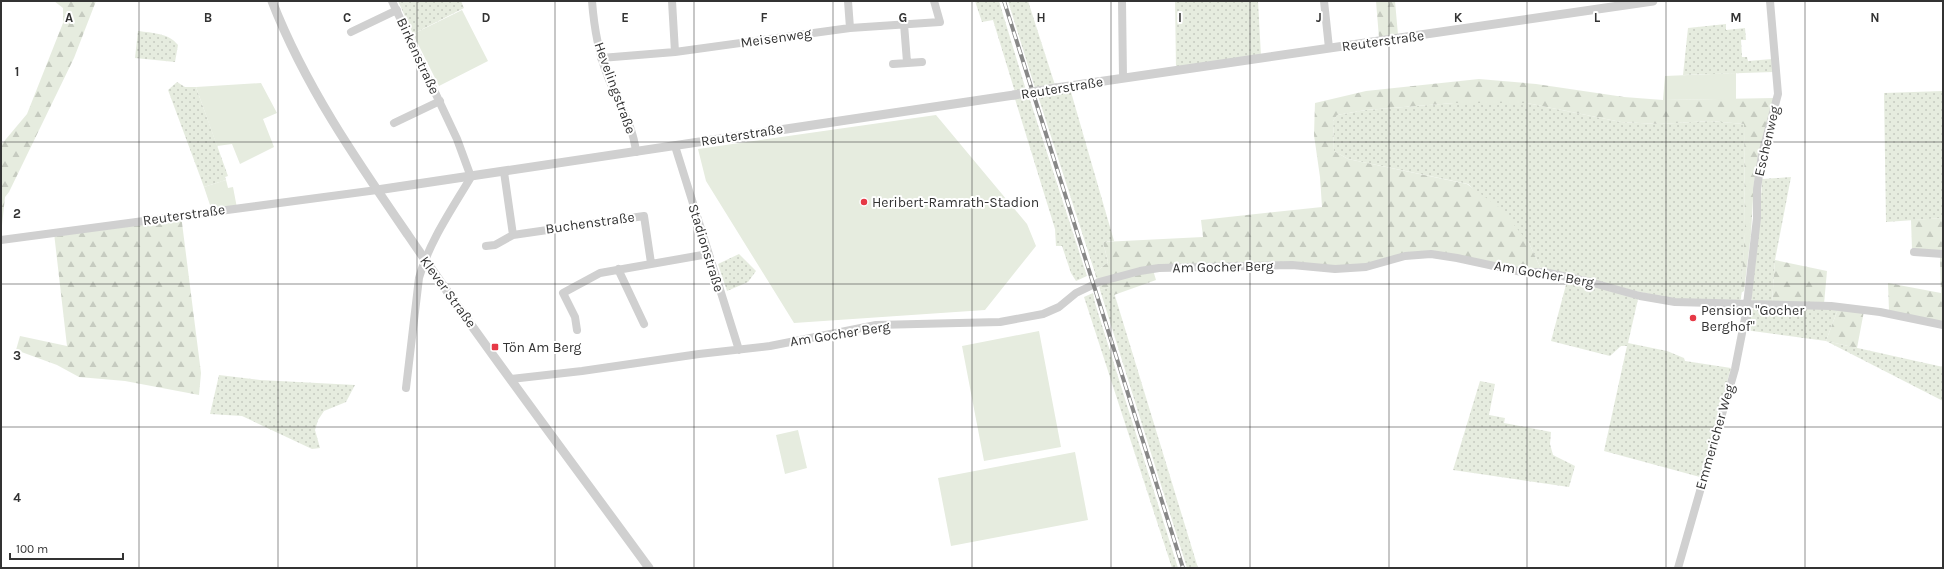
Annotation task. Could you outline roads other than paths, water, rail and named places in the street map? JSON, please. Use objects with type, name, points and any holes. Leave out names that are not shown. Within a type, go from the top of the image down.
[{"type":"street","name":"Klever Straße","points":[[272,1],[304,70],[372,190],[426,260],[649,568]]},
{"type":"street","name":"Birkenstraße","points":[[392,1],[458,139],[471,177]]},
{"type":"street","name":"Hevelingstraße","points":[[592,1],[594,29],[601,58],[632,128],[636,152]]},
{"type":"street","points":[[672,1],[675,52]]},
{"type":"street","points":[[848,1],[850,28]]},
{"type":"street","name":"Meisenweg","points":[[601,58],[675,52],[850,28],[940,22],[934,1]]},
{"type":"street","points":[[1122,1],[1122,78]]},
{"type":"street","points":[[1324,1],[1329,48]]},
{"type":"street","name":"Reuterstraße","points":[[1,240],[471,177],[1122,78],[1654,1]]},
{"type":"street","name":"Eschenweg","points":[[1746,304],[1757,218],[1757,189],[1762,154],[1778,94],[1770,1]]},
{"type":"street","name":"Birkenstraße","points":[[351,32],[397,10]]},
{"type":"street","points":[[904,24],[907,62]]},
{"type":"street","points":[[893,64],[922,62]]},
{"type":"street","name":"Birkenstraße","points":[[394,123],[440,101]]},
{"type":"street","name":"Stadionstraße","points":[[675,146],[739,350]]},
{"type":"street","points":[[504,172],[513,234]]},
{"type":"street","points":[[406,388],[419,278],[426,260],[471,177]]},
{"type":"street","name":"Buchenstraße","points":[[486,246],[495,245],[513,234],[644,216],[651,263]]},
{"type":"street","points":[[1914,252],[1943,254]]},
{"type":"street","points":[[577,330],[575,317],[563,293],[600,273],[708,254]]},
{"type":"street","name":"Am Gocher Berg","points":[[511,379],[582,372],[770,346],[876,325],[1000,322],[1043,314],[1059,307],[1076,293],[1099,282],[1140,271],[1159,268],[1292,265],[1335,269],[1366,267],[1405,256],[1431,254],[1522,272],[1544,272],[1586,280],[1640,296],[1675,302],[1831,306],[1880,312],[1943,325]]},
{"type":"street","points":[[618,269],[644,324]]},
{"type":"street","name":"Emmericher Weg","points":[[1678,568],[1735,369],[1746,304]]},
{"type":"railway","points":[[1004,1],[1183,568]]},
{"type":"place","name":"Heribert-Ramrath-Stadion","points":[[864,202]]},
{"type":"place","name":"Pension \"Gocher Berghof\"","points":[[1693,318]]},
{"type":"place","name":"Tön Am Berg","points":[[495,347]]}]
